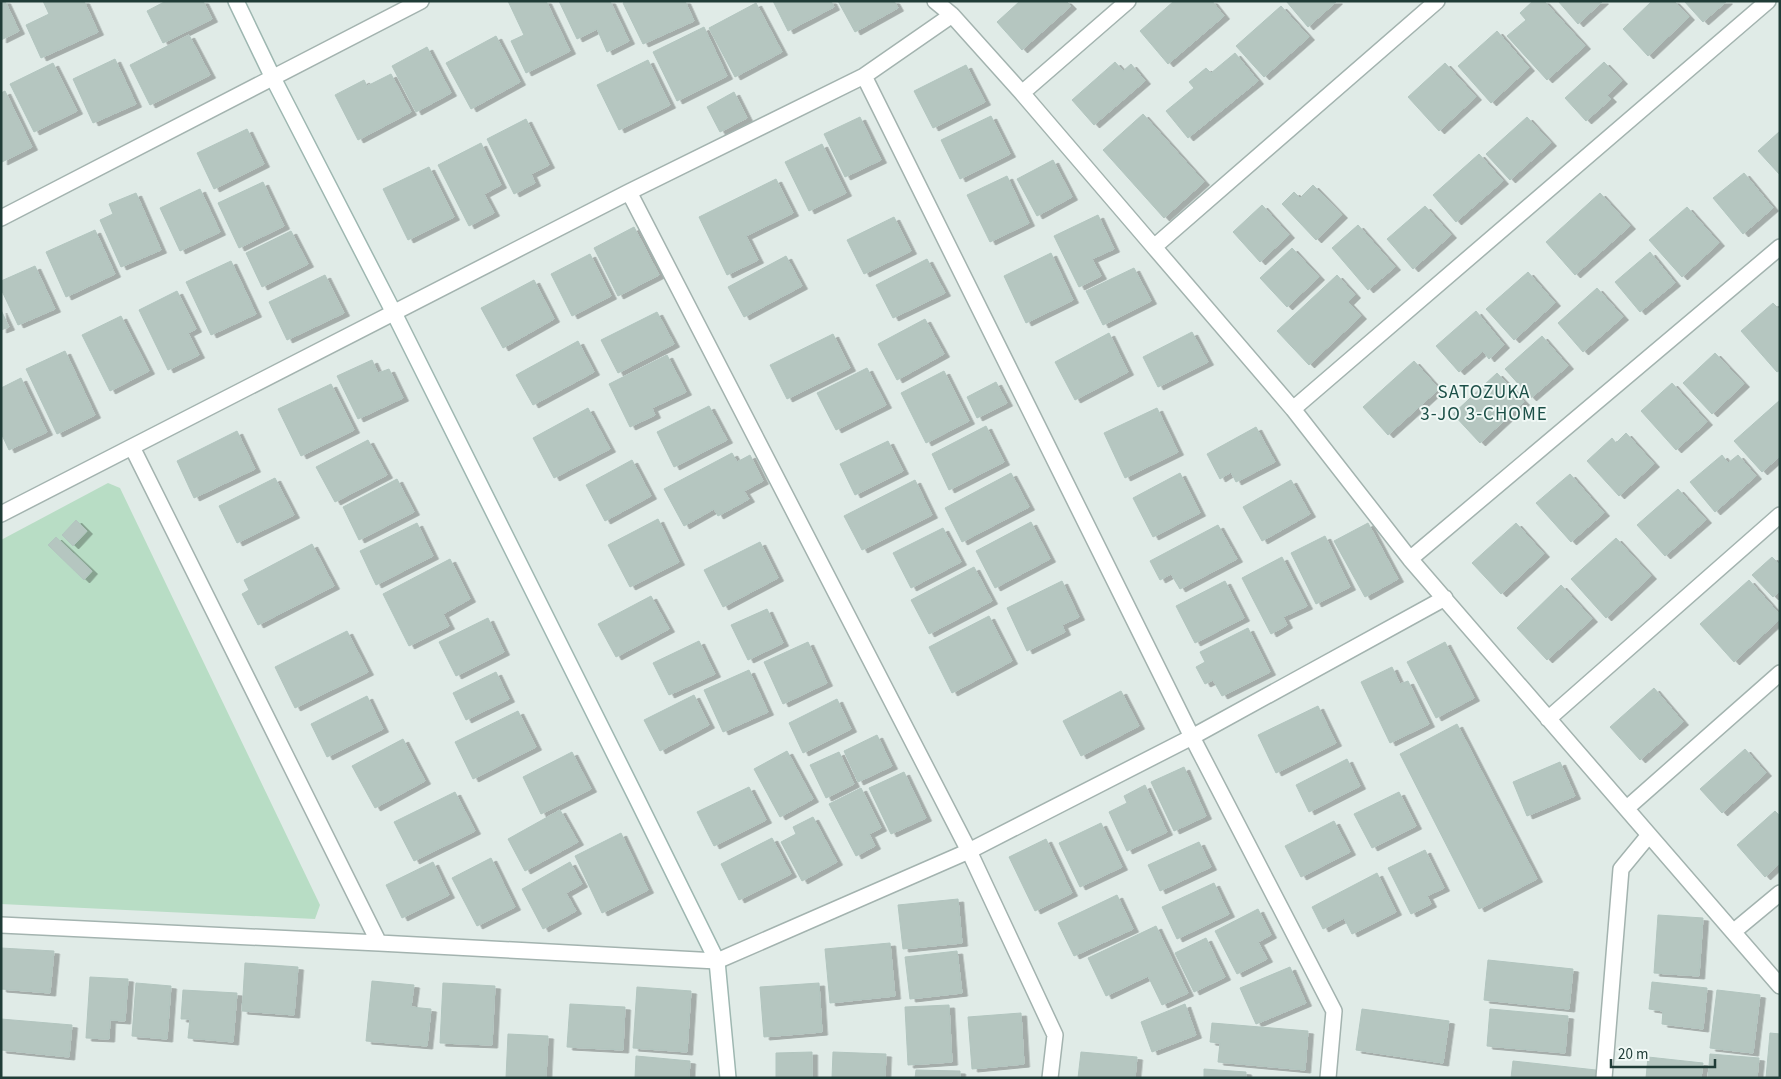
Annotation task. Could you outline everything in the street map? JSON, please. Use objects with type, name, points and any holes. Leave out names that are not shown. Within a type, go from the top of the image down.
[{"type":"street","points":[[236,1],[717,961],[728,1078]]},
{"type":"street","points":[[1,218],[421,1]]},
{"type":"street","points":[[935,1],[952,15],[1022,93],[1293,409],[1410,559],[1780,986]]},
{"type":"street","points":[[1022,93],[1128,1]]},
{"type":"street","points":[[1154,247],[1437,1]]},
{"type":"street","points":[[1293,409],[1768,1]]},
{"type":"street","points":[[1,514],[629,192],[864,76],[952,15]]},
{"type":"street","points":[[864,76],[1192,737],[1334,1011],[1328,1078]]},
{"type":"street","points":[[629,192],[969,851],[1055,1035],[1050,1078]]},
{"type":"street","points":[[1410,559],[1780,247]]},
{"type":"street","points":[[132,447],[379,943]]},
{"type":"street","points":[[1548,719],[1780,515]]},
{"type":"street","points":[[1,925],[717,961],[969,851],[1192,737],[1445,598]]},
{"type":"street","points":[[1627,808],[1780,673]]},
{"type":"street","points":[[1604,1078],[1621,869],[1649,835]]},
{"type":"street","points":[[1733,932],[1780,893]]},
{"type":"green space","points":[[108,483],[120,488],[320,905],[315,919],[1,904],[1,540]]},
{"type":"building","points":[[1,1],[5,1],[19,31],[1,40]]},
{"type":"building","points":[[43,1],[84,1],[98,32],[41,58],[26,25],[49,14]]},
{"type":"building","points":[[166,1],[203,1],[212,19],[163,43],[147,11]]},
{"type":"building","points":[[508,1],[546,1],[570,51],[526,73],[511,41],[524,35]]},
{"type":"building","points":[[559,1],[610,1],[629,41],[607,52],[597,29],[577,39]]},
{"type":"building","points":[[626,1],[685,1],[694,21],[643,44],[623,3]]},
{"type":"building","points":[[773,1],[831,1],[834,7],[788,31]]},
{"type":"building","points":[[838,1],[894,1],[898,8],[855,32]]},
{"type":"building","points":[[1020,1],[1066,1],[1071,6],[1022,50],[997,22]]},
{"type":"building","points":[[1174,1],[1212,1],[1224,16],[1168,64],[1140,31]]},
{"type":"building","points":[[1286,1],[1337,1],[1308,27]]},
{"type":"building","points":[[1533,1],[1544,1],[1585,46],[1547,80],[1507,36],[1526,20],[1520,13]]},
{"type":"building","points":[[1558,1],[1603,1],[1578,24]]},
{"type":"building","points":[[1652,1],[1674,1],[1689,17],[1648,56],[1623,29]]},
{"type":"building","points":[[1684,1],[1727,1],[1703,22]]},
{"type":"building","points":[[756,3],[782,52],[735,77],[709,28]]},
{"type":"building","points":[[1281,6],[1309,37],[1264,77],[1236,46]]},
{"type":"building","points":[[704,27],[727,76],[677,101],[653,52]]},
{"type":"building","points":[[1497,31],[1529,68],[1491,103],[1458,66]]},
{"type":"building","points":[[189,35],[210,75],[150,105],[130,65]]},
{"type":"building","points":[[496,36],[520,82],[471,109],[446,63]]},
{"type":"building","points":[[427,47],[451,93],[416,112],[392,66]]},
{"type":"building","points":[[1235,53],[1258,81],[1188,138],[1166,111],[1194,88],[1189,82],[1206,68],[1211,73]]},
{"type":"building","points":[[115,59],[136,104],[93,123],[73,79]]},
{"type":"building","points":[[648,60],[670,105],[619,130],[597,85]]},
{"type":"building","points":[[1115,62],[1123,71],[1131,64],[1145,81],[1094,125],[1072,100]]},
{"type":"building","points":[[1604,62],[1622,81],[1607,95],[1611,99],[1586,121],[1565,98]]},
{"type":"building","points":[[53,63],[77,111],[34,132],[10,84]]},
{"type":"building","points":[[1445,63],[1476,97],[1439,131],[1408,97]]},
{"type":"building","points":[[966,65],[985,102],[933,128],[914,91]]},
{"type":"building","points":[[391,74],[411,112],[358,140],[335,95],[364,80],[367,86]]},
{"type":"building","points":[[5,91],[32,147],[2,162],[1,93]]},
{"type":"building","points":[[734,92],[747,118],[720,132],[707,107]]},
{"type":"building","points":[[1143,114],[1204,182],[1164,218],[1103,150]]},
{"type":"building","points":[[991,116],[1010,154],[960,179],[941,140]]},
{"type":"building","points":[[860,117],[881,160],[845,177],[824,134]]},
{"type":"building","points":[[1527,117],[1551,143],[1510,180],[1486,154]]},
{"type":"building","points":[[526,119],[549,165],[531,174],[535,183],[514,194],[487,139]]},
{"type":"building","points":[[247,129],[264,164],[214,189],[197,153]]},
{"type":"building","points":[[1780,131],[1780,175],[1758,151]]},
{"type":"building","points":[[481,143],[501,185],[484,194],[494,213],[469,226],[438,165]]},
{"type":"building","points":[[822,144],[846,193],[809,211],[785,162]]},
{"type":"building","points":[[1479,154],[1503,181],[1456,222],[1433,195]]},
{"type":"building","points":[[1053,160],[1072,197],[1037,216],[1017,179]]},
{"type":"building","points":[[429,167],[454,217],[408,240],[383,189]]},
{"type":"building","points":[[1744,173],[1773,208],[1743,234],[1713,198]]},
{"type":"building","points":[[1007,176],[1029,223],[990,242],[967,195]]},
{"type":"building","points":[[776,179],[793,213],[746,236],[758,260],[727,275],[699,217]]},
{"type":"building","points":[[263,182],[284,226],[239,248],[218,203]]},
{"type":"building","points":[[1313,185],[1342,215],[1316,240],[1282,204],[1294,192],[1300,198]]},
{"type":"building","points":[[200,189],[220,232],[180,251],[160,208]]},
{"type":"building","points":[[136,193],[161,250],[121,267],[100,220],[113,214],[109,204]]},
{"type":"building","points":[[1600,193],[1630,226],[1575,275],[1546,242]]},
{"type":"building","points":[[1262,205],[1289,235],[1260,262],[1233,232]]},
{"type":"building","points":[[1425,206],[1451,235],[1413,269],[1387,239]]},
{"type":"building","points":[[1687,207],[1719,243],[1682,277],[1649,240]]},
{"type":"building","points":[[1098,215],[1114,249],[1092,259],[1101,276],[1079,287],[1054,236]]},
{"type":"building","points":[[894,217],[911,251],[864,274],[847,240]]},
{"type":"building","points":[[1358,225],[1395,267],[1368,290],[1332,248]]},
{"type":"building","points":[[634,227],[659,275],[618,296],[594,248]]},
{"type":"building","points":[[95,230],[115,274],[66,297],[46,252]]},
{"type":"building","points":[[291,231],[308,264],[262,287],[246,253]]},
{"type":"building","points":[[1292,248],[1319,277],[1287,307],[1260,278]]},
{"type":"building","points":[[1650,252],[1675,283],[1640,312],[1615,282]]},
{"type":"building","points":[[1051,253],[1073,300],[1026,323],[1004,276]]},
{"type":"building","points":[[590,254],[611,296],[572,316],[551,274]]},
{"type":"building","points":[[786,256],[802,286],[744,317],[728,287]]},
{"type":"building","points":[[927,259],[945,293],[893,318],[876,285]]},
{"type":"building","points":[[231,261],[256,314],[211,335],[186,282]]},
{"type":"building","points":[[35,266],[55,309],[18,325],[1,289],[1,281]]},
{"type":"building","points":[[1134,268],[1151,301],[1103,325],[1086,291]]},
{"type":"building","points":[[1528,272],[1555,303],[1514,340],[1486,309]]},
{"type":"building","points":[[325,275],[344,313],[287,340],[269,302]]},
{"type":"building","points":[[1337,275],[1355,295],[1348,302],[1361,316],[1309,365],[1277,331]]},
{"type":"building","points":[[534,280],[554,319],[503,348],[481,308]]},
{"type":"building","points":[[1597,288],[1623,317],[1583,352],[1558,323]]},
{"type":"building","points":[[177,291],[196,329],[188,333],[199,355],[168,370],[139,310]]},
{"type":"building","points":[[1773,303],[1780,310],[1780,370],[1777,372],[1741,331]]},
{"type":"building","points":[[1,310],[9,327],[1,330]]},
{"type":"building","points":[[1476,311],[1504,345],[1489,359],[1483,351],[1459,372],[1436,346]]},
{"type":"building","points":[[657,312],[674,344],[618,373],[601,340]]},
{"type":"building","points":[[121,316],[149,371],[110,391],[82,335]]},
{"type":"building","points":[[925,319],[944,354],[897,380],[878,344]]},
{"type":"building","points":[[1192,332],[1208,362],[1158,387],[1143,357]]},
{"type":"building","points":[[1109,333],[1128,372],[1075,400],[1055,362]]},
{"type":"building","points":[[833,334],[850,368],[787,399],[770,365]]},
{"type":"building","points":[[1542,336],[1568,366],[1531,398],[1505,369]]},
{"type":"building","points":[[578,341],[594,372],[533,405],[516,375]]},
{"type":"building","points":[[65,351],[95,415],[57,434],[26,369]]},
{"type":"building","points":[[1715,353],[1744,384],[1712,414],[1683,383]]},
{"type":"building","points":[[667,355],[686,392],[652,408],[655,415],[630,427],[609,384]]},
{"type":"building","points":[[372,360],[378,373],[389,369],[403,398],[358,419],[337,376]]},
{"type":"building","points":[[1414,361],[1439,389],[1388,435],[1363,407]]},
{"type":"building","points":[[867,368],[886,405],[836,430],[817,393]]},
{"type":"building","points":[[944,371],[969,421],[926,443],[901,393]]},
{"type":"building","points":[[1497,373],[1524,402],[1480,443],[1453,414]]},
{"type":"building","points":[[21,378],[47,432],[9,450],[1,433],[1,388]]},
{"type":"building","points":[[996,382],[1007,403],[977,418],[967,397]]},
{"type":"building","points":[[1672,383],[1707,422],[1676,450],[1641,411]]},
{"type":"building","points":[[331,384],[354,430],[301,456],[278,409]]},
{"type":"building","points":[[1780,400],[1780,456],[1762,472],[1734,441]]},
{"type":"building","points":[[709,406],[727,440],[674,467],[657,432]]},
{"type":"building","points":[[588,408],[610,449],[554,478],[533,438]]},
{"type":"building","points":[[1157,408],[1178,452],[1125,478],[1104,433]]},
{"type":"building","points":[[986,426],[1004,462],[949,490],[932,454]]},
{"type":"building","points":[[1256,427],[1275,462],[1236,482],[1231,472],[1220,479],[1207,454]]},
{"type":"building","points":[[237,431],[255,469],[194,498],[177,461]]},
{"type":"building","points":[[1626,433],[1654,464],[1619,496],[1587,461],[1612,438],[1616,443]]},
{"type":"building","points":[[368,440],[387,475],[335,502],[316,467]]},
{"type":"building","points":[[888,441],[903,471],[855,495],[840,464]]},
{"type":"building","points":[[732,453],[737,462],[750,455],[763,481],[744,491],[749,499],[718,516],[714,509],[684,526],[664,489]]},
{"type":"building","points":[[1722,455],[1728,463],[1738,455],[1756,476],[1715,512],[1690,482]]},
{"type":"building","points":[[632,460],[651,496],[605,521],[586,485]]},
{"type":"building","points":[[1011,473],[1029,507],[962,542],[945,508]]},
{"type":"building","points":[[1180,473],[1200,513],[1153,537],[1133,498]]},
{"type":"building","points":[[1570,474],[1604,513],[1571,542],[1536,503]]},
{"type":"building","points":[[275,478],[294,515],[237,543],[219,506]]},
{"type":"building","points":[[397,479],[414,512],[359,540],[343,507]]},
{"type":"building","points":[[915,480],[932,515],[862,550],[844,516]]},
{"type":"building","points":[[1291,480],[1310,514],[1262,541],[1243,507]]},
{"type":"building","points":[[1678,489],[1706,520],[1665,556],[1637,525]]},
{"type":"building","points":[[658,519],[679,562],[630,587],[608,545]]},
{"type":"building","points":[[76,520],[87,531],[73,546],[62,535]]},
{"type":"building","points":[[1031,522],[1050,559],[995,588],[976,551]]},
{"type":"building","points":[[417,523],[433,556],[376,585],[360,551]]},
{"type":"building","points":[[1368,523],[1398,579],[1365,597],[1334,541]]},
{"type":"building","points":[[1516,523],[1544,554],[1501,594],[1472,563]]},
{"type":"building","points":[[1218,525],[1237,559],[1180,589],[1171,574],[1160,580],[1150,561]]},
{"type":"building","points":[[943,528],[961,562],[911,588],[893,553]]},
{"type":"building","points":[[1325,536],[1350,587],[1316,604],[1291,553]]},
{"type":"building","points":[[56,537],[92,571],[84,580],[48,545]]},
{"type":"building","points":[[1616,538],[1651,576],[1606,618],[1571,579]]},
{"type":"building","points":[[760,542],[778,578],[723,607],[704,570]]},
{"type":"building","points":[[312,544],[334,586],[258,625],[242,594],[249,590],[244,580]]},
{"type":"building","points":[[1282,557],[1307,606],[1283,617],[1287,625],[1271,634],[1242,578]]},
{"type":"building","points":[[1772,557],[1780,565],[1780,591],[1773,597],[1752,575]]},
{"type":"building","points":[[450,559],[470,599],[443,614],[449,626],[409,646],[383,594]]},
{"type":"building","points":[[974,567],[992,601],[929,634],[911,600]]},
{"type":"building","points":[[1749,580],[1780,615],[1780,619],[1734,662],[1700,624]]},
{"type":"building","points":[[1062,581],[1079,617],[1062,625],[1065,632],[1027,651],[1007,608]]},
{"type":"building","points":[[1225,581],[1244,618],[1195,643],[1176,606]]},
{"type":"building","points":[[1561,585],[1592,619],[1547,660],[1517,628]]},
{"type":"building","points":[[651,596],[669,629],[616,657],[598,624]]},
{"type":"building","points":[[767,609],[783,643],[748,660],[731,625]]},
{"type":"building","points":[[989,616],[1012,661],[952,693],[929,647]]},
{"type":"building","points":[[488,618],[504,652],[456,676],[439,642]]},
{"type":"building","points":[[1248,628],[1270,672],[1222,696],[1213,680],[1205,684],[1196,667],[1205,662],[1200,652]]},
{"type":"building","points":[[347,631],[368,672],[295,708],[275,667]]},
{"type":"building","points":[[699,641],[715,674],[669,695],[653,663]]},
{"type":"building","points":[[808,642],[827,683],[783,704],[764,662]]},
{"type":"building","points":[[1445,642],[1474,698],[1436,718],[1407,662]]},
{"type":"building","points":[[1392,667],[1400,684],[1408,681],[1429,724],[1390,743],[1361,682]]},
{"type":"building","points":[[749,670],[768,712],[723,732],[704,690]]},
{"type":"building","points":[[496,672],[509,699],[466,720],[453,693]]},
{"type":"building","points":[[1654,688],[1683,722],[1640,760],[1610,727]]},
{"type":"building","points":[[1121,691],[1139,726],[1081,756],[1063,721]]},
{"type":"building","points":[[694,695],[709,725],[660,751],[644,720]]},
{"type":"building","points":[[367,696],[383,729],[327,757],[311,724]]},
{"type":"building","points":[[837,699],[851,729],[803,753],[789,723]]},
{"type":"building","points":[[1318,706],[1336,743],[1276,773],[1258,735]]},
{"type":"building","points":[[518,711],[536,747],[473,779],[455,742]]},
{"type":"building","points":[[1457,724],[1537,879],[1479,909],[1400,754]]},
{"type":"building","points":[[877,735],[892,766],[858,782],[844,751]]},
{"type":"building","points":[[403,739],[425,781],[375,808],[352,766]]},
{"type":"building","points":[[1745,749],[1766,773],[1722,813],[1700,789]]},
{"type":"building","points":[[787,751],[813,799],[780,817],[754,769]]},
{"type":"building","points":[[572,752],[591,789],[541,814],[523,777]]},
{"type":"building","points":[[839,752],[854,784],[826,798],[810,765]]},
{"type":"building","points":[[1347,759],[1360,786],[1309,812],[1296,785]]},
{"type":"building","points":[[1560,762],[1575,796],[1527,816],[1513,782]]},
{"type":"building","points":[[1184,767],[1206,816],[1174,831],[1151,782]]},
{"type":"building","points":[[904,772],[926,818],[891,834],[869,788]]},
{"type":"building","points":[[1145,785],[1167,832],[1127,851],[1109,812],[1127,803],[1124,796]]},
{"type":"building","points":[[749,787],[766,820],[714,846],[697,812]]},
{"type":"building","points":[[861,788],[881,828],[869,834],[875,846],[856,856],[829,804]]},
{"type":"building","points":[[455,792],[475,831],[414,861],[394,822]]},
{"type":"building","points":[[1399,792],[1416,826],[1372,848],[1354,814]]},
{"type":"building","points":[[560,810],[578,842],[525,871],[508,839]]},
{"type":"building","points":[[1775,811],[1780,816],[1780,863],[1765,877],[1737,845]]},
{"type":"building","points":[[813,817],[837,862],[802,881],[781,842],[796,834],[793,827]]},
{"type":"building","points":[[1334,821],[1350,852],[1301,877],[1285,846]]},
{"type":"building","points":[[1101,823],[1122,867],[1080,887],[1059,843]]},
{"type":"building","points":[[621,833],[648,890],[602,913],[575,856]]},
{"type":"building","points":[[772,838],[791,874],[739,900],[721,864]]},
{"type":"building","points":[[1046,839],[1072,893],[1035,911],[1009,857]]},
{"type":"building","points":[[1199,842],[1211,867],[1160,891],[1148,865]]},
{"type":"building","points":[[1425,850],[1444,888],[1427,896],[1431,904],[1411,914],[1388,868]]},
{"type":"building","points":[[491,858],[515,907],[477,926],[452,878]]},
{"type":"building","points":[[433,862],[449,895],[402,918],[386,885]]},
{"type":"building","points":[[570,862],[582,884],[566,893],[576,911],[543,929],[522,889]]},
{"type":"building","points":[[1377,873],[1396,912],[1352,934],[1344,918],[1323,929],[1312,907]]},
{"type":"building","points":[[1214,883],[1229,914],[1177,939],[1162,907]]},
{"type":"building","points":[[1117,895],[1133,929],[1074,956],[1058,923]]},
{"type":"building","points":[[958,899],[962,943],[903,949],[898,905]]},
{"type":"building","points":[[1258,909],[1271,935],[1258,942],[1267,959],[1237,974],[1215,931]]},
{"type":"building","points":[[1658,915],[1703,918],[1699,976],[1654,973]]},
{"type":"building","points":[[1156,926],[1188,993],[1162,1005],[1148,976],[1106,996],[1088,958]]},
{"type":"building","points":[[1206,938],[1225,977],[1194,992],[1175,953]]},
{"type":"building","points":[[890,943],[895,996],[830,1003],[825,949]]},
{"type":"building","points":[[1,948],[54,951],[50,993],[1,989]]},
{"type":"building","points":[[957,951],[962,993],[910,999],[905,957]]},
{"type":"building","points":[[1488,960],[1573,969],[1569,1009],[1484,1000]]},
{"type":"building","points":[[245,963],[298,967],[294,1015],[242,1011]]},
{"type":"building","points":[[1290,967],[1306,1003],[1256,1024],[1240,988]]},
{"type":"building","points":[[90,977],[128,979],[125,1021],[110,1020],[109,1039],[86,1038]]},
{"type":"building","points":[[372,981],[414,985],[411,1007],[431,1009],[427,1046],[366,1041]]},
{"type":"building","points":[[1652,982],[1707,988],[1703,1029],[1662,1024],[1663,1011],[1649,1009]]},
{"type":"building","points":[[136,983],[171,986],[167,1039],[132,1036]]},
{"type":"building","points":[[443,983],[495,986],[492,1045],[440,1043]]},
{"type":"building","points":[[819,983],[822,1032],[764,1037],[760,987]]},
{"type":"building","points":[[637,987],[691,991],[687,1052],[633,1048]]},
{"type":"building","points":[[183,990],[237,993],[233,1042],[188,1038],[190,1019],[181,1019]]},
{"type":"building","points":[[1717,990],[1760,995],[1753,1053],[1710,1048]]},
{"type":"building","points":[[570,1004],[625,1007],[623,1050],[567,1047]]},
{"type":"building","points":[[1185,1004],[1196,1035],[1152,1052],[1141,1022]]},
{"type":"building","points":[[949,1005],[952,1062],[908,1065],[905,1007]]},
{"type":"building","points":[[1362,1009],[1449,1021],[1443,1063],[1356,1050]]},
{"type":"building","points":[[1490,1009],[1568,1016],[1565,1053],[1487,1046]]},
{"type":"building","points":[[1021,1013],[1024,1064],[972,1069],[968,1017]]},
{"type":"building","points":[[1,1019],[72,1025],[69,1057],[1,1050]]},
{"type":"building","points":[[1212,1023],[1308,1031],[1305,1070],[1218,1062],[1220,1043],[1210,1042]]},
{"type":"building","points":[[1770,1033],[1780,1034],[1780,1078],[1766,1078]]},
{"type":"building","points":[[508,1034],[548,1036],[546,1078],[506,1078]]},
{"type":"building","points":[[812,1052],[812,1078],[776,1078],[776,1053]]},
{"type":"building","points":[[833,1052],[886,1054],[885,1078],[832,1078]]},
{"type":"building","points":[[1081,1052],[1137,1057],[1135,1078],[1078,1078]]},
{"type":"building","points":[[1710,1054],[1759,1058],[1757,1078],[1708,1078]]},
{"type":"building","points":[[636,1056],[690,1061],[689,1078],[635,1078]]},
{"type":"building","points":[[1648,1057],[1703,1063],[1701,1078],[1646,1078]]},
{"type":"building","points":[[1513,1061],[1596,1070],[1595,1078],[1511,1078]]},
{"type":"building","points":[[1204,1069],[1246,1072],[1246,1078],[1204,1078]]},
{"type":"building","points":[[916,1070],[960,1071],[960,1078],[915,1078]]},
{"type":"district","name":"SATOZUKA 3-JO 3-CHOME","points":[[1484,403]]}]
